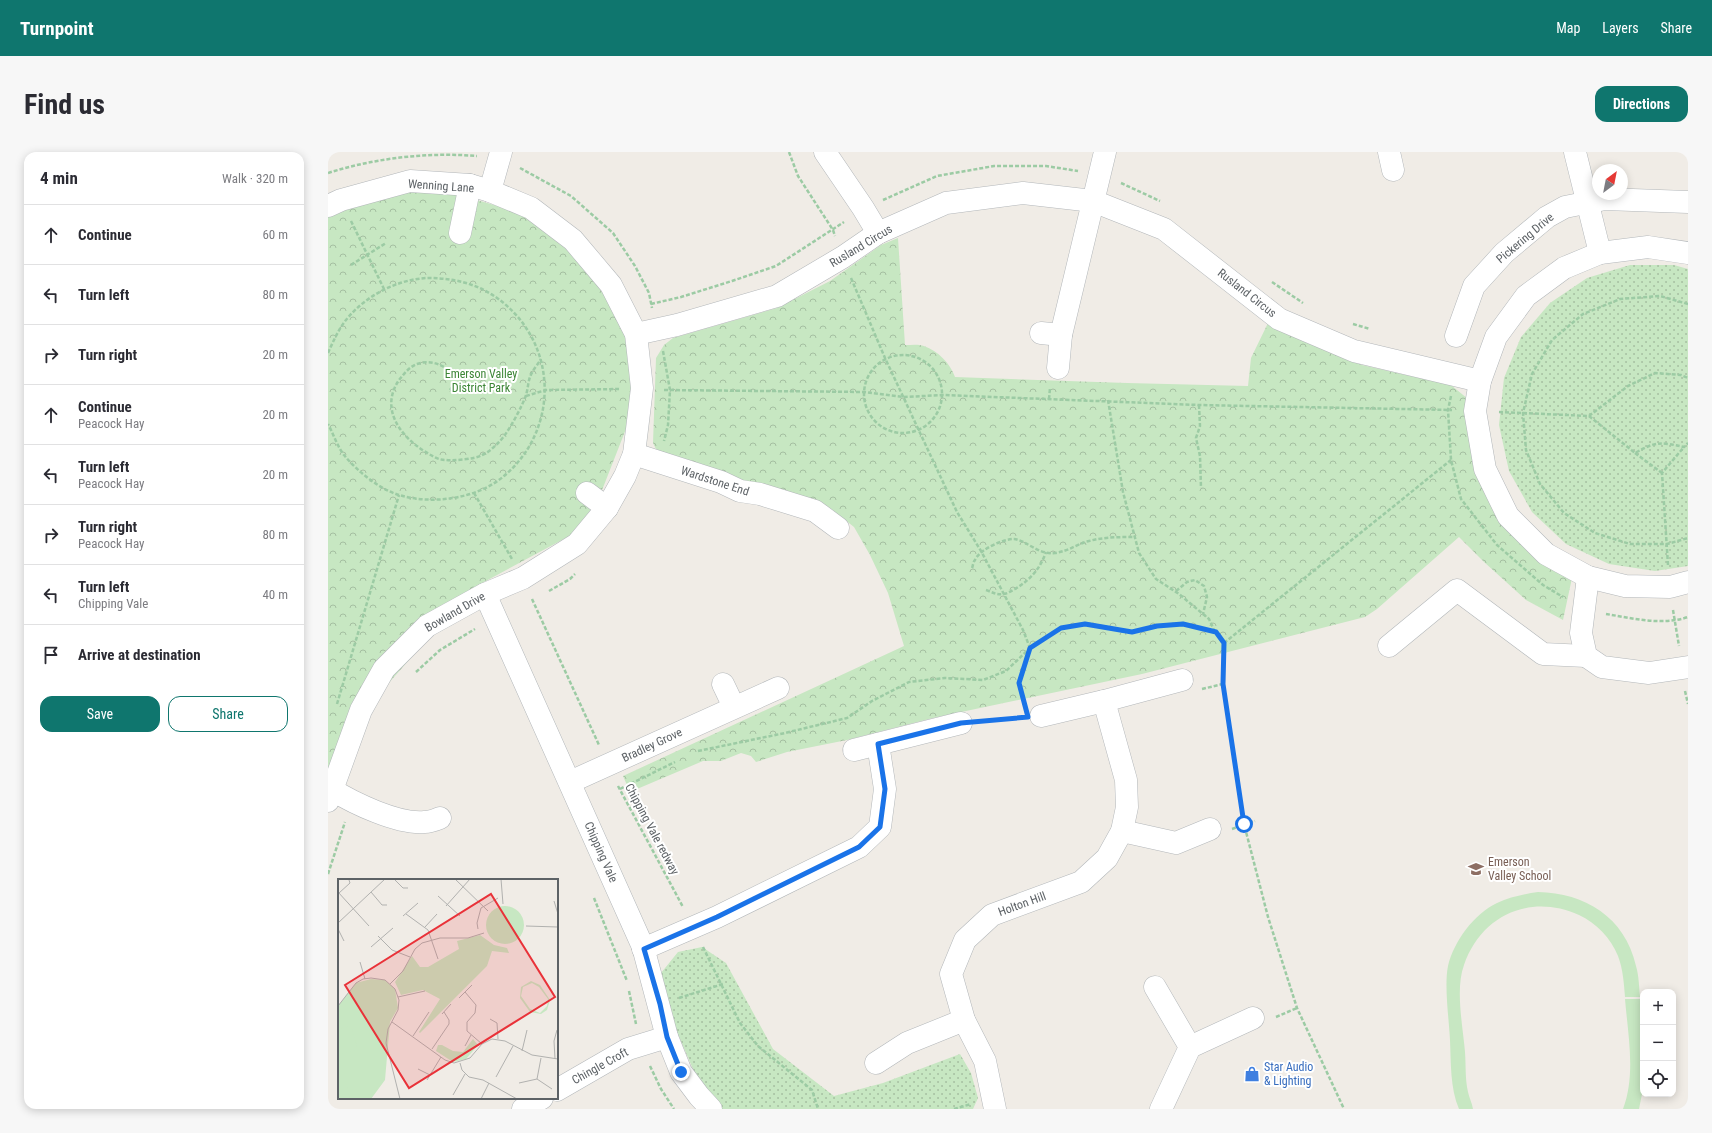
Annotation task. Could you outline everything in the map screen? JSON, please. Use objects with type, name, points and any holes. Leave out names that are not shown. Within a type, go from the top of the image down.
[{"type":"street","points":[[824,152],[863,208],[878,233]]},
{"type":"street","points":[[1058,368],[1051,334],[1093,201],[1105,152]]},
{"type":"street","points":[[1575,152],[1600,252]]},
{"type":"street","points":[[460,234],[480,188],[500,156]]},
{"type":"street","name":"Wenning Lane","points":[[334,203],[410,181],[480,188],[531,208],[573,240],[611,285],[636,334]]},
{"type":"street","name":"Rusland Circus","points":[[636,334],[776,296],[843,257],[878,233],[946,203],[1023,193],[1093,201],[1164,229],[1279,319],[1354,351],[1480,381]]},
{"type":"street","name":"Pickering Drive","points":[[1456,336],[1474,286],[1504,253],[1547,217],[1565,207],[1605,199],[1688,202]]},
{"type":"street","points":[[1688,253],[1648,247],[1600,252],[1564,268],[1526,296],[1496,337],[1480,381],[1475,411],[1485,469],[1508,516],[1546,554],[1588,577],[1625,586],[1670,587],[1688,582]]},
{"type":"street","name":"Bowland Drive","points":[[329,795],[361,710],[384,669],[427,626],[485,594],[523,578],[577,544],[607,508],[625,476],[634,454],[642,388],[636,334]]},
{"type":"street","name":"Wardstone End","points":[[634,454],[722,482],[740,491],[760,494],[815,511],[838,528]]},
{"type":"street","points":[[587,494],[607,508]]},
{"type":"street","points":[[1586,656],[1581,633],[1588,577]]},
{"type":"street","points":[[1390,646],[1457,590],[1544,654],[1586,656],[1602,667],[1649,673],[1688,668]]},
{"type":"street","name":"Chipping Vale","points":[[485,594],[644,949],[660,1004],[667,1037],[681,1072],[711,1109]]},
{"type":"street","points":[[1035,716],[1104,701],[1182,680]]},
{"type":"street","points":[[723,684],[734,707]]},
{"type":"street","name":"Bradley Grove","points":[[570,782],[778,688]]},
{"type":"street","name":"Holton Hill","points":[[995,1109],[985,1060],[964,1020],[951,974],[965,940],[992,915],[1081,882],[1107,858],[1122,831],[1127,807],[1126,780],[1104,701]]},
{"type":"street","points":[[854,750],[961,723]]},
{"type":"street","points":[[644,949],[694,927],[859,847],[880,827],[885,789],[878,744]]},
{"type":"street","points":[[329,795],[351,801],[397,819],[424,822],[440,818]]},
{"type":"street","points":[[1122,831],[1176,843],[1210,830]]},
{"type":"street","points":[[1155,987],[1190,1047]]},
{"type":"street","points":[[1161,1109],[1190,1047],[1253,1018]]},
{"type":"street","points":[[876,1063],[907,1043],[964,1020]]},
{"type":"street","name":"Chingle Croft","points":[[558,1089],[628,1049],[667,1037]]},
{"type":"street","points":[[517,1099],[523,1109],[540,1099]]},
{"type":"path","points":[[789,152],[798,176],[833,230],[885,358],[957,512],[1005,594],[1023,630],[1030,648],[1019,683],[1035,716],[961,723]]},
{"type":"path","points":[[384,289],[367,255],[334,203],[328,172],[382,159],[416,154],[462,153],[500,156],[571,196],[613,233],[635,266],[648,293],[659,329],[670,390],[668,425],[659,463]]},
{"type":"path","points":[[350,264],[386,243]]},
{"type":"path","points":[[328,353],[341,327],[360,305],[384,289],[415,279],[448,278],[479,287],[507,304],[528,328],[542,358],[546,390],[541,423],[526,452],[503,477],[474,493],[437,501],[399,495],[368,479],[343,454],[328,424]]},
{"type":"path","points":[[1688,304],[1660,296],[1620,299],[1583,314],[1552,340],[1532,374],[1523,413],[1526,450],[1537,477],[1540,484],[1564,513],[1594,534],[1630,544],[1667,544],[1688,538]]},
{"type":"path","points":[[898,354],[912,355],[924,360],[934,369],[941,381],[943,395],[941,406],[936,416],[919,430],[906,433],[893,432],[881,426],[872,417],[866,405],[864,392],[870,373],[877,364],[885,358],[898,354]]},
{"type":"path","points":[[450,390],[455,383],[455,376],[450,370],[433,362],[423,362],[412,366],[402,376],[392,393],[391,399],[396,423],[403,435],[434,458],[446,460],[482,456],[500,441],[526,396],[530,377],[542,358]]},
{"type":"path","points":[[1589,416],[1628,386],[1654,373],[1681,375],[1688,378]]},
{"type":"path","points":[[526,396],[546,390],[642,388],[670,390],[864,392],[904,396],[943,395],[1108,400],[1199,405],[1475,411],[1589,416],[1662,473]]},
{"type":"path","points":[[1108,400],[1123,492],[1139,553],[1156,579],[1176,591],[1209,619],[1224,643],[1223,684],[1244,824],[1268,917],[1297,1008],[1344,1109]]},
{"type":"path","points":[[1199,405],[1200,426],[1196,438],[1200,456],[1201,488]]},
{"type":"path","points":[[1635,453],[1652,444],[1665,443],[1684,448]]},
{"type":"path","points":[[1667,544],[1662,473],[1688,443]]},
{"type":"path","points":[[1224,643],[1451,460]]},
{"type":"path","name":"Chipping Vale redway","points":[[474,493],[523,578],[620,789],[694,927],[740,1023],[758,1046],[812,1090],[818,1109]]},
{"type":"path","points":[[335,712],[399,495]]},
{"type":"path","points":[[972,568],[974,560],[981,551],[997,544],[1015,539],[1039,551],[1052,553],[1069,550],[1088,541],[1135,536]]},
{"type":"path","points":[[986,590],[995,594],[1005,594],[1032,577],[1041,564],[1046,552]]},
{"type":"path","points":[[545,593],[576,573]]},
{"type":"path","points":[[1176,591],[1187,582],[1195,580],[1204,586],[1207,597],[1203,614]]},
{"type":"path","points":[[413,675],[440,650],[496,617],[539,597]]},
{"type":"path","points":[[697,751],[785,733],[846,718],[872,701],[909,682],[945,678],[983,680],[1006,671],[1030,648],[1061,628],[1085,624],[1132,632],[1157,626],[1183,624],[1216,632]]},
{"type":"path","points":[[620,789],[676,762]]},
{"type":"path","points":[[328,874],[351,801]]},
{"type":"path","points":[[592,894],[628,984],[641,1045],[661,1089],[674,1109]]},
{"type":"path","points":[[660,1004],[722,984]]},
{"type":"green space","name":"Emerson Valley District Park","points":[[410,181],[529,215],[611,285],[642,388],[588,526],[471,589],[388,684],[328,784],[328,208]]},
{"type":"green space","points":[[898,238],[905,345],[922,345],[939,354],[947,362],[955,377],[1248,386],[1251,358],[1268,323],[1297,338],[1362,365],[1415,377],[1446,381],[1468,399],[1479,477],[1572,578],[1563,620],[1526,600],[1459,537],[1377,609],[1365,617],[1142,674],[933,718],[847,740],[787,752],[756,762],[751,756],[741,753],[721,761],[703,761],[630,792],[623,776],[904,646],[888,593],[870,555],[854,527],[830,508],[666,457],[658,453],[653,443],[656,358],[664,345],[673,338],[777,308],[830,281],[881,245]]},
{"type":"green space","points":[[1630,265],[1674,265],[1688,269],[1688,566],[1655,571],[1609,564],[1566,544],[1532,512],[1509,471],[1499,425],[1504,378],[1521,337],[1550,303],[1587,278]]},
{"type":"green space","points":[[1538,892],[1555,893],[1572,897],[1587,903],[1613,921],[1623,934],[1631,949],[1638,974],[1640,997],[1625,997],[1621,966],[1615,949],[1607,937],[1585,918],[1561,909],[1543,906],[1526,908],[1510,913],[1495,921],[1482,933],[1472,948],[1461,975],[1460,1008],[1465,1052],[1466,1082],[1473,1109],[1459,1109],[1452,1084],[1446,983],[1448,966],[1460,938],[1480,914],[1497,903],[1522,895]]},
{"type":"green space","points":[[702,947],[726,963],[773,1049],[834,1096],[883,1083],[960,1054],[971,1073],[978,1098],[973,1109],[720,1109],[699,1083],[677,1032],[661,973],[678,952]]},
{"type":"green space","points":[[1625,999],[1640,999],[1640,1097],[1641,1097],[1639,1109],[1623,1109],[1629,1083],[1629,1041]]},
{"type":"place","name":"Emerson Valley School","points":[[1476,869]]},
{"type":"place","name":"Star Audio & Lighting","points":[[1252,1074]]},
{"type":"route","points":[[681,1072],[667,1037],[660,1004],[644,949],[717,917],[859,847],[880,827],[885,789],[878,744],[961,723],[1028,717],[1019,683],[1030,648],[1061,628],[1085,624],[1132,632],[1157,626],[1183,624],[1216,632],[1224,643],[1223,684],[1237,767],[1244,824]]}]
